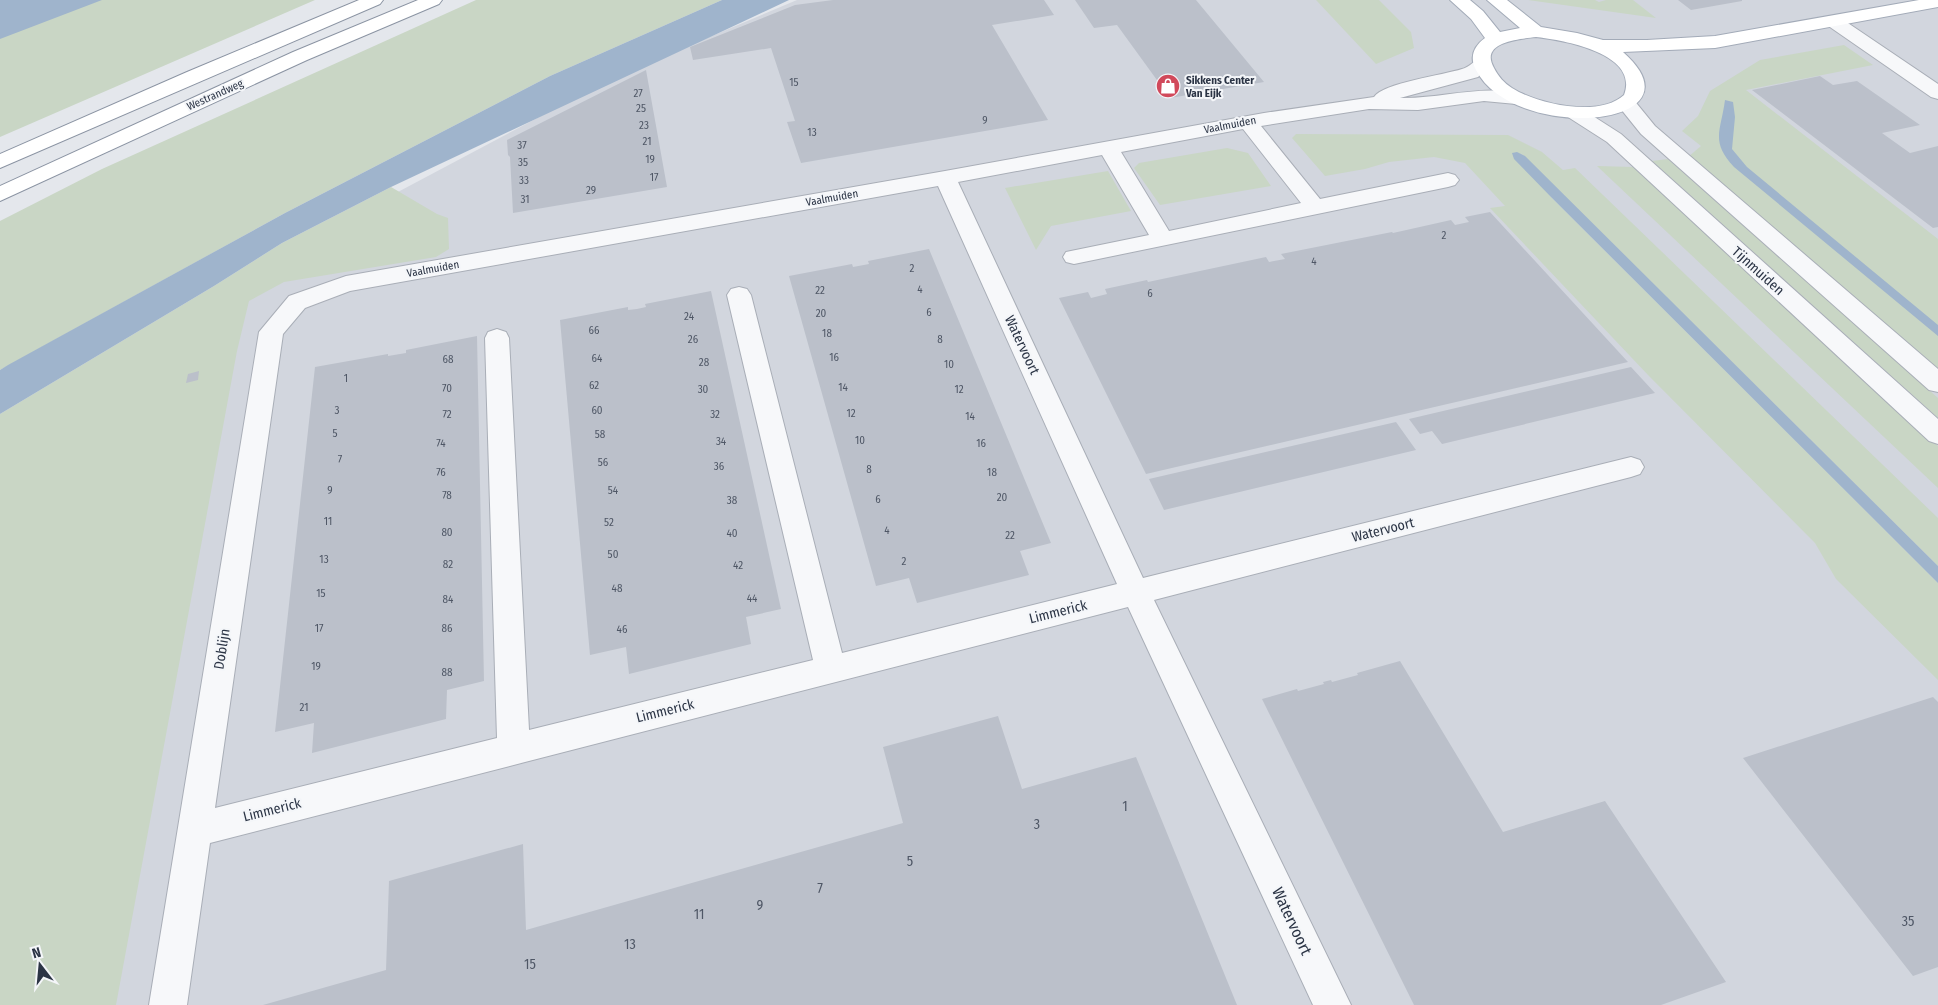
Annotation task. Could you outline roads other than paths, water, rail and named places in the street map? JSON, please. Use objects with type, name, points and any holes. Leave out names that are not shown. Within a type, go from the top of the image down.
[{"type":"main road","name":"Westrandweg","points":[[0,162],[185,80],[374,0]]},
{"type":"main road","name":"Westrandweg","points":[[0,194],[300,56],[433,0]]},
{"type":"main road","points":[[1459,0],[1477,15],[1496,39]]},
{"type":"main road","points":[[1496,0],[1536,32]]},
{"type":"main road","points":[[1597,46],[1715,42],[1938,2]]},
{"type":"main road","points":[[1646,68],[1621,59],[1582,39],[1536,32],[1514,33],[1496,39],[1485,48],[1481,59],[1484,71],[1494,84],[1516,98],[1560,111],[1585,114],[1609,111],[1626,103],[1635,94],[1637,83],[1646,68],[1715,42]]},
{"type":"street","points":[[1833,22],[1938,93]]},
{"type":"street","name":"Vaalmuiden","points":[[1369,103],[1404,89],[1471,73],[1482,64]]},
{"type":"street","name":"Vaalmuiden","points":[[297,302],[346,284],[945,178],[1248,122],[1369,103],[1418,104],[1484,96],[1516,98]]},
{"type":"street","points":[[1626,103],[1648,130],[1938,383]]},
{"type":"street","name":"Tijnmuiden","points":[[1575,112],[1614,138],[1938,434]]},
{"type":"street","points":[[1248,122],[1315,207]]},
{"type":"street","points":[[1108,148],[1163,239]]},
{"type":"street","name":"Watervoort","points":[[945,178],[1136,593],[1332,1005]]},
{"type":"street","points":[[1074,257],[1448,180]]},
{"type":"street","points":[[739,295],[831,670]]},
{"type":"street","name":"Doblijn","points":[[168,1005],[271,332],[297,302]]},
{"type":"street","points":[[497,338],[514,749]]},
{"type":"street","name":"Watervoort","points":[[1136,593],[1631,467]]},
{"type":"street","name":"Limmerick","points":[[195,830],[1136,593]]},
{"type":"water","points":[[0,0],[102,0],[0,39]]},
{"type":"water","points":[[722,0],[789,0],[391,187],[282,243],[214,286],[0,414],[0,370],[8,365],[285,213],[550,76]]},
{"type":"water","points":[[1725,100],[1733,102],[1735,117],[1732,149],[1747,167],[1938,325],[1938,336],[1734,167],[1722,150],[1720,143],[1719,135]]},
{"type":"water","points":[[1517,152],[1525,156],[1938,566],[1938,583],[1551,197],[1514,159],[1512,153]]},
{"type":"place","name":"Sikkens Center Van Eijk","points":[[1168,86]]}]
